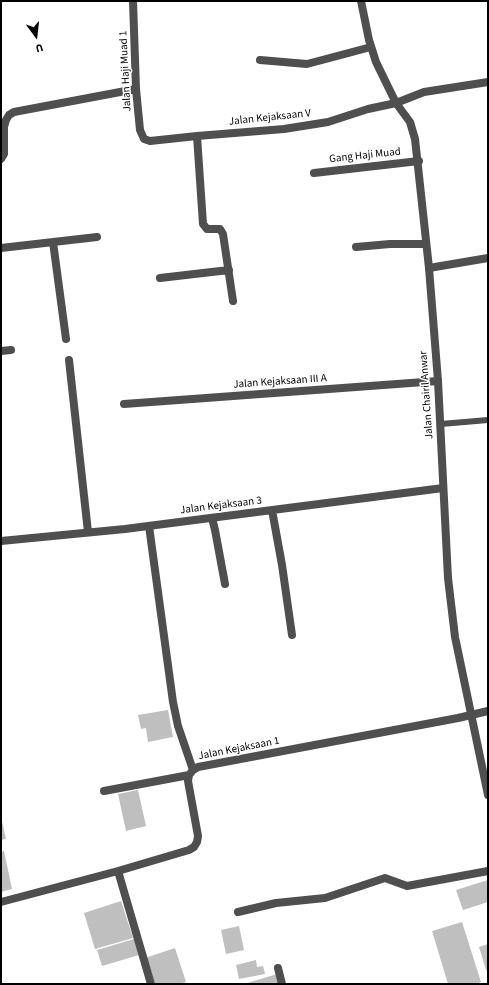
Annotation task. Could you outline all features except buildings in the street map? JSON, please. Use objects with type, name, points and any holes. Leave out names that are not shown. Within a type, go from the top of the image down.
[{"type":"street","name":"Jalan Haji Muad 1","points":[[133,1],[136,89],[140,130],[144,139]]},
{"type":"street","name":"Jalan Chairil Anwar","points":[[361,1],[371,47],[376,62],[396,103],[410,122],[415,139],[429,268],[438,381],[448,578],[455,637],[488,796]]},
{"type":"street","points":[[260,60],[307,64],[371,47]]},
{"type":"street","name":"Jalan Kejaksaan V","points":[[144,139],[150,141],[284,129],[328,122],[368,109],[396,103],[424,92],[488,82]]},
{"type":"street","points":[[1,159],[4,154],[4,127],[9,115],[14,112],[136,89]]},
{"type":"street","points":[[197,136],[203,224],[207,229],[211,230],[216,228],[222,230],[233,301]]},
{"type":"street","name":"Gang Haji Muad","points":[[314,173],[418,161]]},
{"type":"street","points":[[1,248],[97,237]]},
{"type":"street","points":[[53,242],[66,339]]},
{"type":"street","points":[[356,247],[390,244],[426,244]]},
{"type":"street","points":[[429,268],[488,258]]},
{"type":"street","points":[[160,278],[229,270]]},
{"type":"street","points":[[1,351],[11,350]]},
{"type":"street","points":[[69,360],[88,532]]},
{"type":"street","name":"Jalan Kejaksaan III A","points":[[124,404],[438,381]]},
{"type":"street","name":"Jalan Kejaksaan 3","points":[[1,541],[149,526],[443,488]]},
{"type":"street","points":[[272,510],[292,634]]},
{"type":"street","points":[[212,518],[225,584]]},
{"type":"street","points":[[104,791],[191,772],[173,702],[149,526]]},
{"type":"street","name":"Jalan Kejaksaan 1","points":[[1,902],[118,871],[189,850],[194,847],[198,836],[188,781],[191,772],[198,767],[488,711]]},
{"type":"street","points":[[118,871],[151,984]]},
{"type":"street","points":[[238,912],[276,903],[325,898],[385,878],[407,886],[488,871]]},
{"type":"street","points":[[278,968],[282,984]]},
{"type":"lane","points":[[441,424],[488,420]]}]
